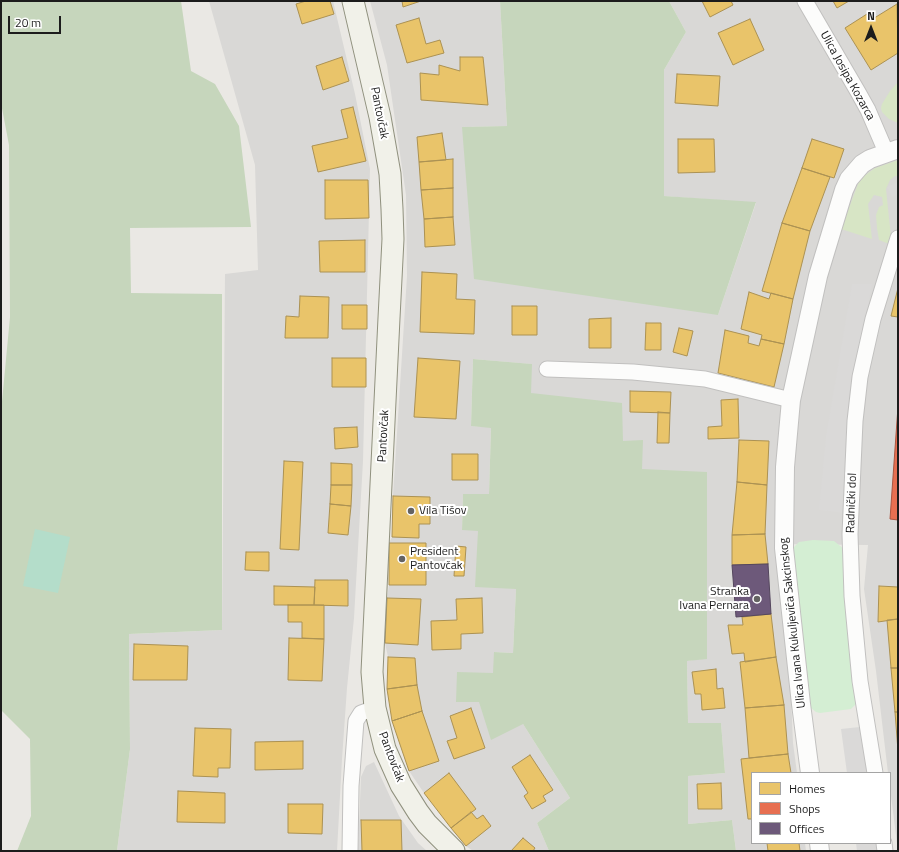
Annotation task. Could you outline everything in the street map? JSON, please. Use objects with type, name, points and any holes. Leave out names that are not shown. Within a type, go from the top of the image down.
[{"type":"main road","name":"Pantovčak","points":[[353,1],[380,117],[390,174],[393,239],[372,672],[375,708],[385,749],[402,785],[423,818],[440,838],[454,851]]},
{"type":"street","name":"Ulica Josipa Kozarca","points":[[805,1],[892,151]]},
{"type":"street","name":"Ulica Ivana Kukuljevića Sakcinskog","points":[[810,772],[784,548],[785,467],[791,400],[818,276],[844,190],[849,179],[862,164],[892,151]]},
{"type":"street","name":"Radnički dol","points":[[874,772],[860,681],[852,596],[850,534],[855,420],[860,377],[873,319],[898,238]]},
{"type":"street","points":[[547,369],[633,372],[705,379],[791,400]]},
{"type":"street","points":[[350,851],[356,721],[361,713],[375,708]]},
{"type":"shaded area","points":[[209,1],[333,1],[355,94],[370,169],[363,461],[354,618],[347,688],[337,851],[117,851],[130,749],[129,634],[222,630],[225,274],[258,270],[255,165]]},
{"type":"shaded area","points":[[370,1],[500,1],[507,126],[463,127],[718,315],[756,203],[664,196],[664,70],[686,32],[669,1],[898,1],[898,851],[891,796],[891,772],[888,772],[876,671],[864,589],[868,545],[778,544],[789,650],[793,743],[797,772],[751,772],[751,844],[805,844],[806,851],[736,851],[732,820],[688,824],[688,776],[725,773],[721,723],[688,724],[687,661],[707,658],[642,469],[623,442],[531,393],[531,364],[473,359],[471,426],[491,427],[489,495],[463,494],[462,530],[478,530],[516,589],[513,653],[494,652],[494,673],[456,702],[479,702],[523,724],[570,798],[537,823],[549,851],[473,851],[466,846],[451,828],[409,771],[392,721],[387,689],[388,657],[385,643],[389,585],[389,543],[392,537],[393,496],[407,276],[406,195],[387,65]]},
{"type":"shaded area","points":[[898,182],[898,194],[892,197],[887,187]]},
{"type":"shaded area","points":[[852,284],[872,284],[851,399],[845,513],[819,510],[826,436]]},
{"type":"shaded area","points":[[860,727],[867,772],[847,772],[841,729]]},
{"type":"shaded area","points":[[374,762],[399,816],[418,843],[427,851],[358,851],[361,777],[366,766]]},
{"type":"shaded area","points":[[856,844],[877,844],[878,851],[857,851]]},
{"type":"green space","points":[[1,1],[181,1],[191,71],[215,84],[239,126],[251,227],[130,228],[131,293],[222,294],[222,630],[129,634],[130,749],[117,851],[17,851],[31,816],[30,739],[1,710],[1,412],[10,317],[9,145],[1,103]]},
{"type":"green space","points":[[500,1],[669,1],[686,32],[664,70],[664,196],[756,202],[718,315],[474,279],[462,127],[507,126]]},
{"type":"green space","points":[[898,82],[898,123],[889,119],[882,112],[881,108],[890,91]]},
{"type":"green space","points":[[898,160],[898,176],[895,176],[890,180],[886,189],[891,237],[889,244],[879,240],[877,228],[876,215],[879,207],[883,205],[882,197],[874,195],[868,204],[872,239],[841,229],[858,184],[864,176],[875,168]]},
{"type":"green space","points":[[473,359],[532,364],[531,393],[622,403],[623,441],[643,440],[642,469],[707,472],[707,659],[687,661],[688,723],[721,723],[725,773],[688,776],[688,824],[732,820],[736,851],[549,851],[537,823],[570,798],[523,724],[491,740],[479,702],[456,702],[457,672],[493,673],[494,652],[513,653],[516,589],[475,587],[478,531],[462,530],[463,494],[489,494],[491,428],[471,426]]},
{"type":"green space","points":[[35,529],[70,537],[58,593],[23,586]]},
{"type":"green space","points":[[813,540],[834,541],[844,549],[858,702],[851,709],[820,713],[811,708],[793,548],[799,542]]},
{"type":"building: Homes","points":[[306,1],[330,1],[334,14],[302,24],[296,4]]},
{"type":"building: Homes","points":[[402,1],[421,1],[403,7]]},
{"type":"building: Homes","points":[[702,1],[731,1],[733,5],[710,17]]},
{"type":"building: Homes","points":[[833,1],[849,1],[837,8]]},
{"type":"building: Homes","points":[[897,4],[898,53],[871,70],[845,28],[867,14],[871,20]]},
{"type":"building: Homes","points":[[419,18],[426,44],[440,40],[444,53],[407,63],[396,25]]},
{"type":"building: Homes","points":[[750,19],[764,50],[733,65],[718,33]]},
{"type":"building: Homes","points":[[342,57],[349,81],[323,90],[316,66]]},
{"type":"building: Homes","points":[[460,57],[483,57],[488,105],[421,100],[420,73],[439,75],[439,65],[460,71]]},
{"type":"building: Homes","points":[[677,74],[720,76],[718,106],[675,103]]},
{"type":"building: Homes","points":[[353,107],[366,161],[318,172],[312,146],[348,138],[341,110]]},
{"type":"building: Homes","points":[[442,133],[446,160],[419,162],[417,137]]},
{"type":"building: Homes","points":[[678,139],[714,139],[715,172],[678,173]]},
{"type":"building: Homes","points":[[812,139],[844,149],[834,178],[802,168]]},
{"type":"building: Homes","points":[[453,159],[453,188],[421,190],[419,162]]},
{"type":"building: Homes","points":[[802,168],[830,177],[810,231],[782,223]]},
{"type":"building: Homes","points":[[325,180],[368,180],[369,218],[325,219]]},
{"type":"building: Homes","points":[[453,188],[453,217],[424,219],[421,190]]},
{"type":"building: Homes","points":[[453,217],[455,245],[425,247],[424,219]]},
{"type":"building: Homes","points":[[782,223],[810,231],[793,299],[762,291]]},
{"type":"building: Homes","points":[[365,240],[365,272],[320,272],[319,241]]},
{"type":"building: Homes","points":[[422,272],[457,274],[456,299],[475,300],[474,334],[420,332]]},
{"type":"building: Homes","points":[[898,288],[898,317],[891,316]]},
{"type":"building: Homes","points":[[749,292],[769,299],[771,293],[793,299],[784,344],[761,339],[762,335],[741,329]]},
{"type":"building: Homes","points":[[300,296],[329,297],[328,338],[285,338],[286,316],[299,317]]},
{"type":"building: Homes","points":[[342,305],[367,305],[367,329],[342,329]]},
{"type":"building: Homes","points":[[512,306],[537,306],[537,335],[512,335]]},
{"type":"building: Homes","points":[[611,318],[611,348],[589,348],[589,319]]},
{"type":"building: Homes","points":[[646,323],[661,323],[661,350],[645,350]]},
{"type":"building: Homes","points":[[679,328],[693,331],[687,356],[673,352]]},
{"type":"building: Homes","points":[[725,330],[749,336],[748,343],[759,346],[761,339],[784,344],[774,387],[718,373]]},
{"type":"building: Homes","points":[[332,358],[366,358],[366,387],[332,387]]},
{"type":"building: Homes","points":[[418,358],[460,361],[456,419],[414,417]]},
{"type":"building: Homes","points":[[630,391],[671,392],[670,413],[630,412]]},
{"type":"building: Homes","points":[[738,399],[739,438],[708,439],[708,427],[722,426],[721,400]]},
{"type":"building: Homes","points":[[658,412],[670,413],[669,443],[657,443]]},
{"type":"building: Homes","points":[[357,427],[358,447],[335,449],[334,428]]},
{"type":"building: Homes","points":[[739,440],[769,441],[767,485],[737,482]]},
{"type":"building: Homes","points":[[452,454],[478,454],[478,480],[452,480]]},
{"type":"building: Homes","points":[[284,461],[303,462],[299,550],[280,549]]},
{"type":"building: Homes","points":[[331,463],[352,464],[352,485],[331,485]]},
{"type":"building: Homes","points":[[737,482],[767,485],[765,534],[732,535]]},
{"type":"building: Homes","points":[[331,485],[352,485],[351,506],[330,504]]},
{"type":"building: Homes","name":"Vila Tišov","points":[[393,496],[430,497],[430,524],[419,524],[419,538],[392,537]]},
{"type":"building: Homes","points":[[330,504],[351,506],[348,535],[328,533]]},
{"type":"building: Homes","points":[[765,534],[768,564],[732,565],[732,535]]},
{"type":"building: Homes","points":[[389,543],[426,543],[426,585],[389,585]]},
{"type":"building: Homes","points":[[456,546],[466,547],[464,576],[454,576]]},
{"type":"building: Homes","points":[[246,552],[269,552],[269,571],[245,570]]},
{"type":"building: Homes","points":[[315,580],[348,580],[348,606],[314,605]]},
{"type":"building: Homes","points":[[274,586],[315,587],[314,605],[274,605]]},
{"type":"building: Homes","points":[[879,586],[898,587],[898,619],[878,622]]},
{"type":"building: Homes","points":[[387,598],[421,599],[418,645],[385,643]]},
{"type":"building: Homes","points":[[482,598],[483,633],[461,634],[461,649],[432,650],[431,621],[457,620],[456,599]]},
{"type":"building: Homes","points":[[288,605],[324,605],[324,639],[302,638],[302,622],[288,622]]},
{"type":"building: Homes","points":[[771,614],[776,657],[745,662],[744,653],[732,654],[728,625],[743,625],[742,617]]},
{"type":"building: Homes","points":[[898,619],[898,668],[891,668],[887,620]]},
{"type":"building: Homes","points":[[289,638],[324,639],[322,681],[288,680]]},
{"type":"building: Homes","points":[[134,644],[188,646],[187,680],[133,680]]},
{"type":"building: Homes","points":[[388,657],[415,658],[417,685],[387,689]]},
{"type":"building: Homes","points":[[776,657],[784,705],[745,708],[740,662]]},
{"type":"building: Homes","points":[[891,668],[898,668],[898,712],[895,712]]},
{"type":"building: Homes","points":[[716,669],[717,689],[723,688],[725,708],[702,710],[701,694],[695,694],[692,672]]},
{"type":"building: Homes","points":[[417,685],[422,711],[392,721],[387,689]]},
{"type":"building: Homes","points":[[784,705],[788,754],[749,758],[745,708]]},
{"type":"building: Homes","points":[[471,708],[485,748],[454,759],[447,741],[457,738],[450,716]]},
{"type":"building: Homes","points":[[422,711],[439,761],[409,771],[392,721]]},
{"type":"building: Homes","points":[[895,712],[898,712],[898,751]]},
{"type":"building: Homes","points":[[195,728],[231,729],[230,768],[218,768],[218,777],[193,776]]},
{"type":"building: Homes","points":[[303,741],[303,769],[255,770],[255,742]]},
{"type":"building: Homes","points":[[788,754],[791,772],[751,772],[751,819],[748,819],[741,759]]},
{"type":"building: Homes","points":[[530,755],[553,790],[543,796],[546,801],[532,809],[524,796],[528,793],[512,767]]},
{"type":"building: Homes","points":[[449,773],[476,809],[451,828],[424,793]]},
{"type":"building: Homes","points":[[721,783],[722,809],[698,809],[697,784]]},
{"type":"building: Homes","points":[[178,791],[225,793],[225,823],[177,822]]},
{"type":"building: Homes","points":[[288,804],[323,804],[322,834],[288,833]]},
{"type":"building: Homes","points":[[471,812],[477,819],[483,815],[491,826],[466,846],[451,828]]},
{"type":"building: Homes","points":[[361,820],[401,820],[402,851],[362,851]]},
{"type":"building: Homes","points":[[523,838],[535,848],[533,851],[511,851]]},
{"type":"building: Homes","points":[[767,844],[799,844],[800,851],[768,851]]},
{"type":"building: Shops","points":[[898,407],[898,520],[890,519]]},
{"type":"building: Offices","points":[[768,564],[771,614],[736,617],[732,565]]},
{"type":"place","name":"Vila Tišov","points":[[411,511]]},
{"type":"place","name":"President Pantovčak","points":[[402,559]]},
{"type":"place","name":"Stranka Ivana Pernara","points":[[757,599]]}]
